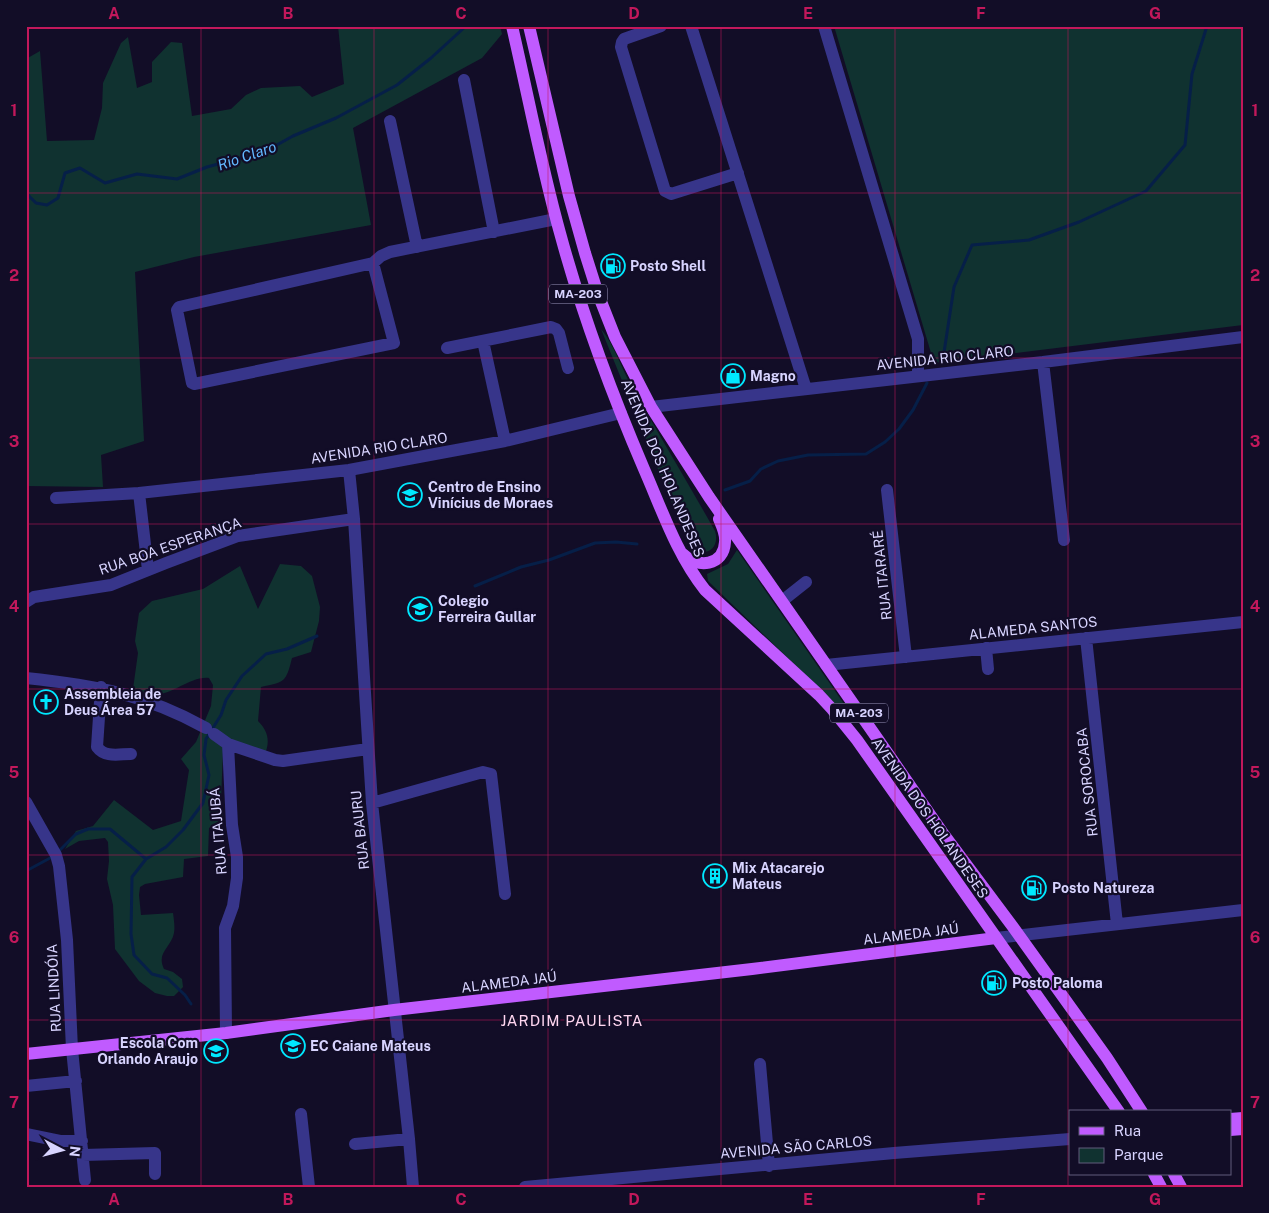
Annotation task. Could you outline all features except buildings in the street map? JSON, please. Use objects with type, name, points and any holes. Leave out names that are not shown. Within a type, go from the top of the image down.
[{"type":"main road","name":"AVENIDA DOS HOLANDESES","points":[[512,26],[556,219],[583,310],[621,413],[690,570],[705,590],[819,695],[845,725],[1118,1110]]},
{"type":"main road","name":"AVENIDA DOS HOLANDESES","points":[[529,26],[569,196],[587,261],[615,336],[651,407],[709,497],[942,832],[1019,934],[1139,1107]]},
{"type":"main road","points":[[680,550],[688,559],[699,564],[713,562],[722,555],[725,544],[724,533],[709,497]]},
{"type":"main road","points":[[1012,959],[1012,946],[1019,934]]},
{"type":"main road","name":"ALAMEDA JAÚ","points":[[26,1054],[226,1033],[394,1010],[660,978],[752,969],[996,938]]},
{"type":"street","points":[[661,26],[624,38],[621,47],[666,191],[671,194],[738,173]]},
{"type":"street","points":[[691,26],[806,390]]},
{"type":"street","points":[[824,26],[918,340],[918,376]]},
{"type":"street","points":[[464,80],[494,232]]},
{"type":"street","points":[[390,121],[417,247]]},
{"type":"street","points":[[373,263],[394,342],[192,383],[178,308],[373,263],[390,252],[556,219]]},
{"type":"street","points":[[447,348],[551,328],[556,329],[560,333],[568,368]]},
{"type":"street","name":"AVENIDA RIO CLARO","points":[[651,407],[1243,337]]},
{"type":"street","points":[[483,341],[505,441]]},
{"type":"street","points":[[1043,362],[1064,540]]},
{"type":"street","name":"AVENIDA RIO CLARO","points":[[56,498],[139,493],[349,470],[505,441],[621,413]]},
{"type":"street","name":"RUA BAURU","points":[[349,470],[354,519],[372,803],[413,1187]]},
{"type":"street","name":"RUA ITARARÉ","points":[[887,490],[906,657]]},
{"type":"street","points":[[139,493],[148,570]]},
{"type":"street","name":"RUA BOA ESPERANÇA","points":[[26,602],[34,597],[111,585],[238,536],[354,519]]},
{"type":"street","points":[[782,602],[806,582]]},
{"type":"street","name":"ALAMEDA SANTOS","points":[[826,665],[1243,622]]},
{"type":"street","name":"RUA SOROCABA","points":[[1086,638],[1117,924]]},
{"type":"street","points":[[986,648],[988,668]]},
{"type":"street","points":[[26,678],[76,683],[131,695],[158,704],[210,731],[228,744],[275,760],[283,761],[368,748]]},
{"type":"street","points":[[101,688],[97,747],[100,752],[106,754],[131,754]]},
{"type":"street","name":"RUA ITAJUBÁ","points":[[226,1033],[225,928],[233,906],[237,878],[237,857],[231,815],[228,744]]},
{"type":"street","points":[[372,803],[483,772],[491,774],[505,894]]},
{"type":"street","name":"RUA LINDÓIA","points":[[26,802],[56,855],[59,866],[66,940],[72,1048],[85,1180]]},
{"type":"street","points":[[996,938],[1243,910]]},
{"type":"street","points":[[760,1064],[769,1166]]},
{"type":"street","points":[[26,1086],[76,1082]]},
{"type":"street","points":[[301,1114],[309,1187]]},
{"type":"street","points":[[26,1134],[60,1141],[82,1141]]},
{"type":"street","points":[[355,1144],[409,1139]]},
{"type":"street","name":"AVENIDA SÃO CARLOS","points":[[525,1187],[1069,1139]]},
{"type":"street","points":[[84,1155],[154,1153],[156,1155],[155,1174]]},
{"type":"green space","points":[[338,26],[500,26],[502,34],[482,58],[353,128],[371,225],[194,257],[135,272],[144,441],[101,455],[103,487],[26,486],[26,59],[40,51],[47,141],[94,140],[102,108],[103,83],[121,43],[128,37],[137,88],[152,82],[152,62],[171,42],[182,43],[192,116],[231,109],[246,95],[261,88],[300,86],[312,97],[344,84]]},
{"type":"green space","points":[[834,26],[1243,26],[1243,325],[934,363]]},
{"type":"green space","points":[[601,329],[632,387],[715,531],[715,543],[709,551],[700,551],[690,544]]},
{"type":"green space","points":[[737,550],[849,711],[844,712],[708,581],[707,574],[728,564]]},
{"type":"green space","points":[[280,564],[301,566],[312,576],[320,607],[319,621],[311,652],[292,658],[288,672],[283,680],[261,687],[258,721],[267,735],[266,751],[223,751],[221,800],[223,818],[209,828],[208,856],[184,859],[183,877],[145,884],[140,887],[141,915],[173,913],[174,933],[163,954],[162,963],[164,969],[173,972],[182,979],[183,987],[174,996],[155,993],[139,981],[115,949],[113,905],[107,879],[109,861],[108,842],[105,838],[79,841],[65,849],[76,831],[93,826],[114,800],[153,830],[181,821],[189,770],[181,759],[196,742],[211,706],[213,685],[209,678],[202,678],[159,694],[152,695],[133,689],[138,653],[135,641],[139,613],[152,601],[203,589],[240,566],[258,609]]},
{"type":"waterway","name":"Rio Claro","points":[[26,193],[36,203],[47,205],[58,198],[65,173],[80,168],[105,183],[137,174],[177,179],[207,167],[266,151],[293,136],[336,118],[397,85],[431,58],[466,26]]},
{"type":"waterway","points":[[943,359],[954,287],[972,245],[1029,240],[1079,222],[1146,191],[1185,145],[1192,74],[1207,26]]},
{"type":"waterway","points":[[725,490],[750,481],[761,469],[778,461],[808,455],[866,454],[885,442],[899,429],[913,410],[927,383]]},
{"type":"waterway","points":[[475,586],[521,567],[549,560],[595,543],[637,544]]},
{"type":"waterway","points":[[191,1004],[185,995],[167,978],[152,974],[134,955],[131,934],[132,877],[146,859],[166,847],[183,830],[203,803],[209,775],[204,755],[206,739],[221,715],[226,700],[242,676],[266,654],[287,649],[317,636]]},
{"type":"waterway","points":[[59,851],[76,834],[88,829],[110,829],[146,859]]},
{"type":"waterway","points":[[26,871],[52,857]]},
{"type":"place","name":"Posto Shell","points":[[613,266]]},
{"type":"place","name":"Magno","points":[[733,376]]},
{"type":"place","name":"Centro de Ensino Vinícius de Moraes","points":[[410,495]]},
{"type":"place","name":"Colegio Ferreira Gullar","points":[[420,609]]},
{"type":"place","name":"Assembleia de Deus Área 57","points":[[46,702]]},
{"type":"place","name":"Mix Atacarejo Mateus","points":[[715,876]]},
{"type":"place","name":"Posto Natureza","points":[[1034,888]]},
{"type":"place","name":"Posto Paloma","points":[[994,983]]},
{"type":"place","name":"EC Caiane Mateus","points":[[293,1046]]},
{"type":"place","name":"Escola Com Orlando Araujo","points":[[216,1051]]},
{"type":"district","name":"JARDIM PAULISTA","points":[[572,1021]]}]
